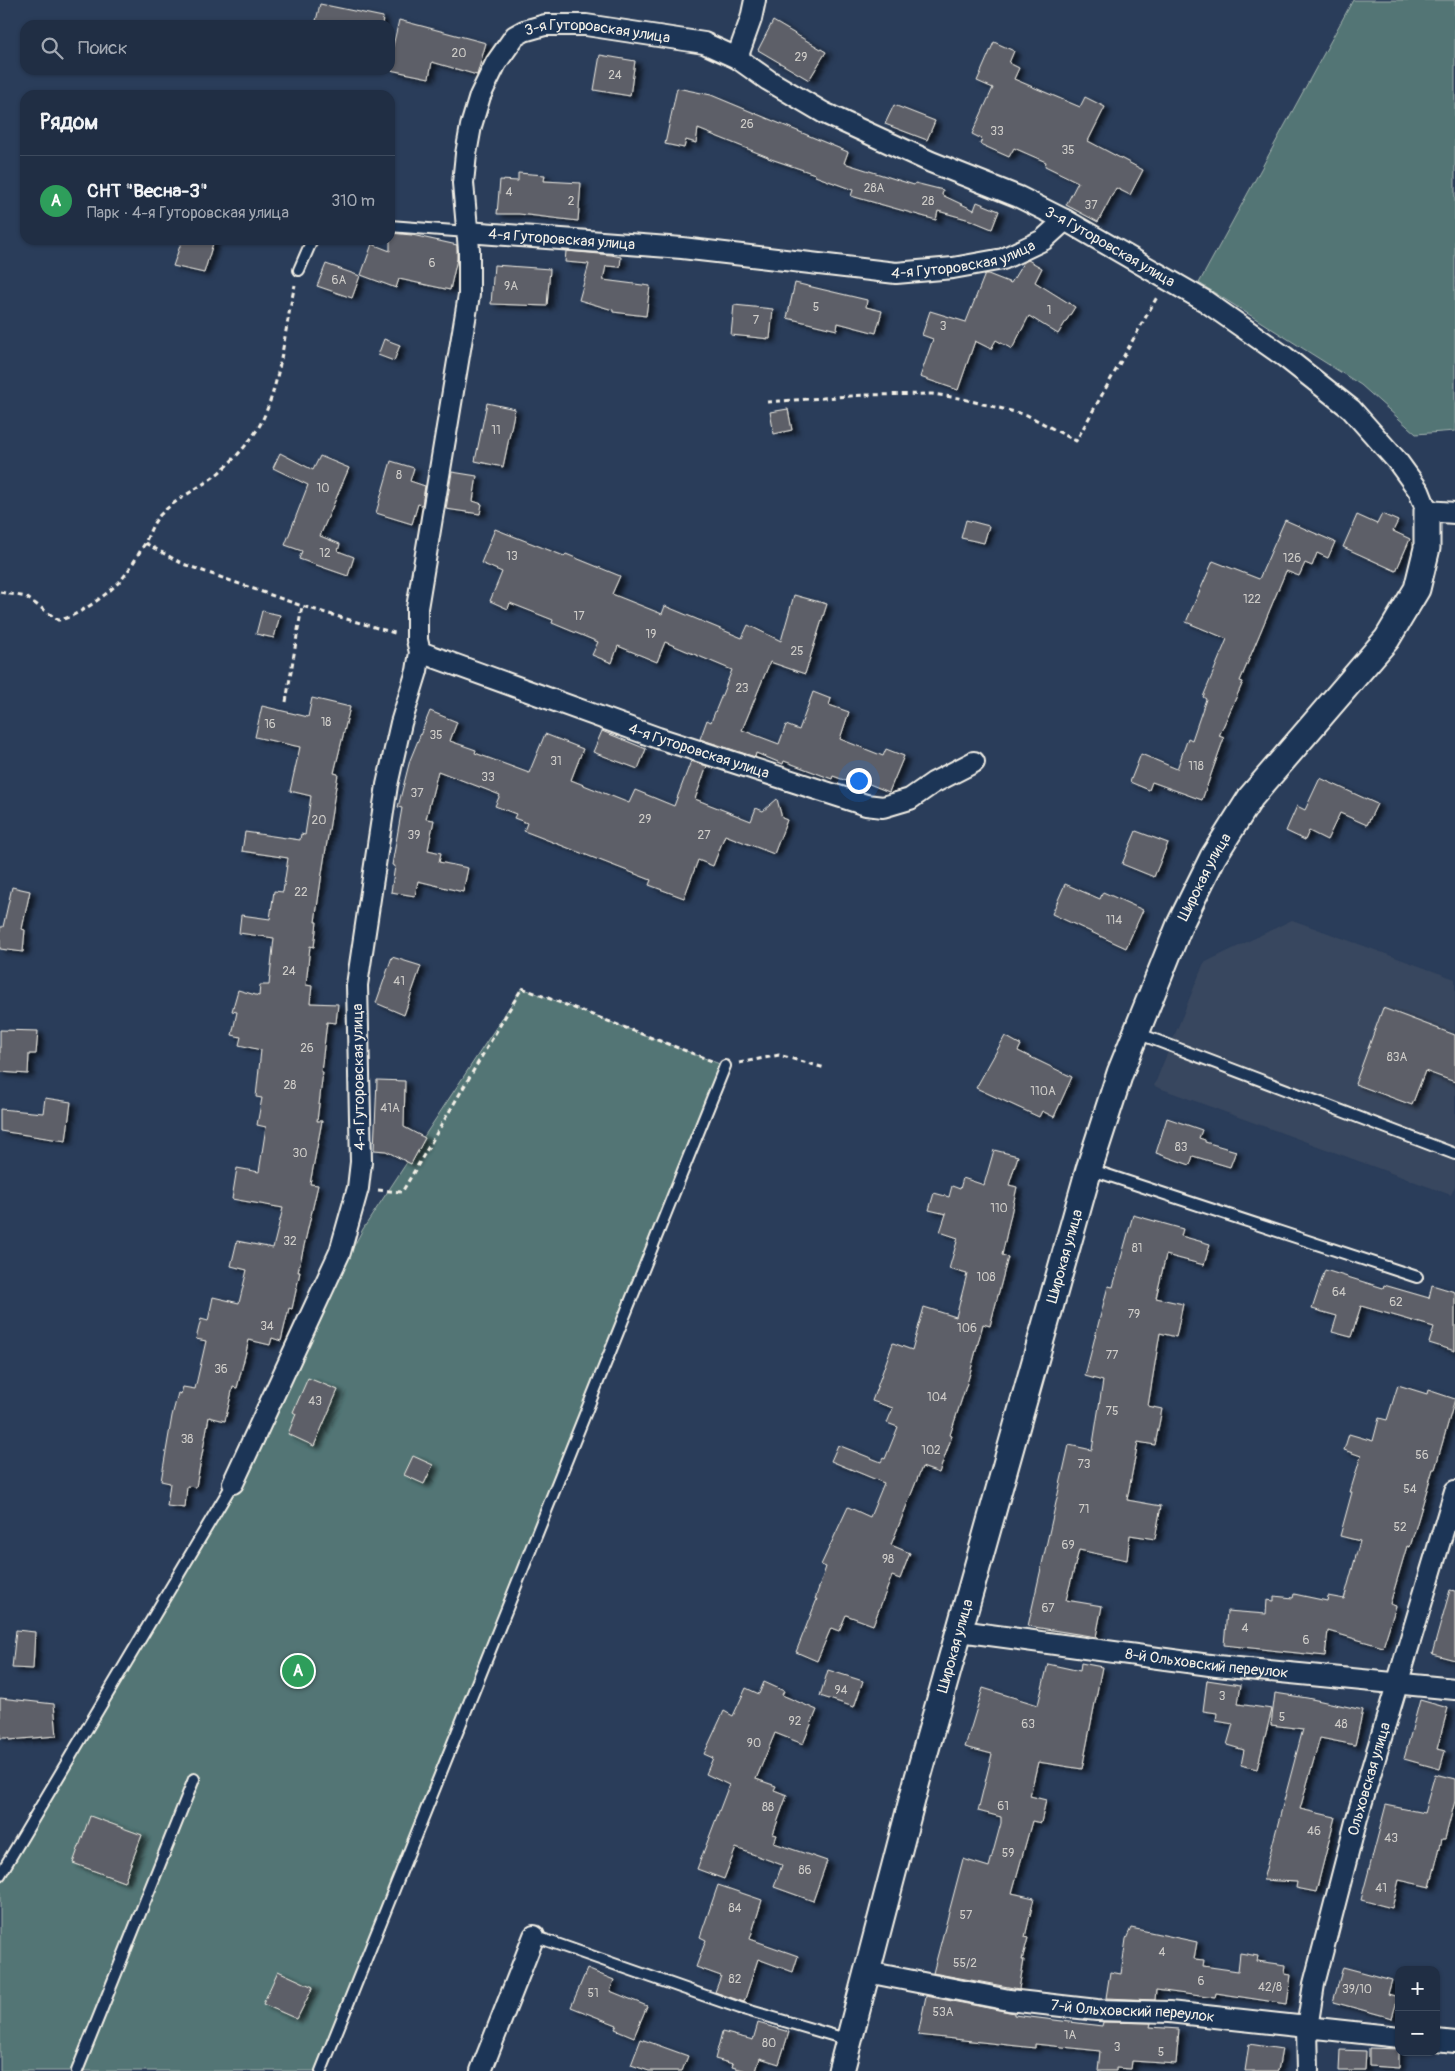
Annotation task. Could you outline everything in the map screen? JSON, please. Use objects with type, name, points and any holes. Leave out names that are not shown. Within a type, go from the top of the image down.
[{"type":"street","points":[[737,58],[751,19],[755,0]]},
{"type":"street","name":"3-я Гуторовская улица","points":[[467,232],[463,183],[471,126],[480,96],[496,63],[515,36],[524,31],[545,25],[586,25],[704,43],[737,58],[768,80],[824,113],[931,162],[1019,197],[1065,220],[1168,278],[1285,357],[1351,409],[1398,462],[1419,491],[1427,511]]},
{"type":"street","name":"4-я Гуторовская улица","points":[[233,1483],[340,1252],[358,1188],[361,1162],[357,985],[387,785],[400,723],[418,671],[417,608],[468,295],[470,273],[467,232],[682,248],[896,273],[953,268],[1003,259],[1044,240],[1065,220]]},
{"type":"street","points":[[1427,511],[1455,513]]},
{"type":"street","name":"Широкая улица","points":[[841,2071],[915,1790],[1089,1169],[1120,1073],[1180,924],[1213,857],[1246,804],[1387,639],[1417,589],[1427,548],[1427,511]]},
{"type":"street","name":"4-я Гуторовская улица","points":[[419,646],[658,738],[866,805],[883,807],[910,799],[933,782],[974,762]]},
{"type":"street","name":"Ольховская улица","points":[[1308,2071],[1307,2028],[1314,1984],[1357,1818],[1455,1491]]},
{"type":"street","name":"8-й Ольховский переулок","points":[[960,1632],[1217,1666],[1455,1689]]},
{"type":"street","points":[[481,2071],[534,1936]]},
{"type":"street","name":"7-й Ольховский переулок","points":[[867,1972],[1009,2000],[1097,2010],[1169,2012],[1395,2037]]},
{"type":"street","points":[[1440,2040],[1455,2042]]},
{"type":"lane","points":[[395,226],[467,232]]},
{"type":"lane","points":[[299,270],[310,245]]},
{"type":"lane","points":[[1136,1032],[1455,1154]]},
{"type":"lane","points":[[321,2071],[726,1066]]},
{"type":"lane","points":[[1089,1169],[1417,1277]]},
{"type":"lane","points":[[0,1875],[233,1483]]},
{"type":"lane","points":[[77,2071],[194,1779]]},
{"type":"lane","points":[[534,1936],[740,2008],[848,2040]]},
{"type":"path","points":[[0,592],[26,597],[58,620],[67,619],[96,600],[121,580],[144,543],[155,520],[173,502],[211,479],[230,462],[262,422],[275,383],[287,317],[299,270]]},
{"type":"path","points":[[767,402],[864,395],[932,394],[959,398],[1027,415],[1076,441],[1168,278]]},
{"type":"path","points":[[144,543],[183,564],[419,646]]},
{"type":"path","points":[[286,702],[302,606]]},
{"type":"path","points":[[358,1188],[402,1192],[522,988],[726,1066],[779,1056],[825,1068]]},
{"type":"shaded area","points":[[1292,920],[1455,979],[1455,1186],[1451,1195],[1154,1086],[1204,963]]},
{"type":"green space","points":[[1353,0],[1455,0],[1455,431],[1416,434],[1361,385],[1199,283]]},
{"type":"green space","points":[[522,988],[725,1066],[321,2071],[0,2071],[0,1863],[228,1480],[363,1229]]},
{"type":"building","points":[[320,4],[383,17],[383,20],[316,20]]},
{"type":"building","points":[[399,20],[486,43],[477,75],[432,62],[429,78],[395,71],[395,37]]},
{"type":"building","points":[[773,21],[826,52],[809,80],[758,50]]},
{"type":"building","points":[[994,42],[1014,51],[1009,63],[1019,68],[1014,79],[1080,107],[1085,97],[1105,107],[1088,141],[1143,170],[1130,195],[1116,188],[1098,222],[1066,205],[1078,182],[1045,166],[1046,162],[1014,148],[1009,157],[980,144],[982,139],[972,134],[993,88],[977,81]]},
{"type":"building","points":[[600,55],[635,61],[630,96],[594,90]]},
{"type":"building","points":[[677,88],[711,95],[848,152],[844,163],[914,185],[915,183],[943,190],[942,195],[974,210],[977,202],[999,211],[992,229],[970,220],[938,211],[936,220],[851,196],[853,190],[698,129],[696,143],[686,140],[684,148],[665,144]]},
{"type":"building","points":[[894,105],[935,121],[927,140],[885,124]]},
{"type":"building","points":[[518,173],[545,175],[544,181],[581,183],[578,221],[519,214],[497,214],[500,180],[518,181]]},
{"type":"building","points":[[395,233],[412,235],[457,245],[457,259],[450,290],[399,279],[396,288],[361,275],[372,245],[390,251],[390,245],[395,245]]},
{"type":"building","points":[[180,245],[212,245],[204,273],[173,266]]},
{"type":"building","points":[[566,251],[621,257],[620,267],[606,266],[603,280],[650,286],[646,316],[613,312],[613,310],[579,300],[589,264],[565,262]]},
{"type":"building","points":[[1028,260],[1042,268],[1035,282],[1075,307],[1058,334],[1029,316],[1012,349],[996,340],[991,349],[975,341],[958,390],[920,377],[933,339],[922,335],[930,311],[966,322],[985,274],[1011,283],[1023,263]]},
{"type":"building","points":[[326,264],[360,276],[352,298],[317,286]]},
{"type":"building","points":[[494,265],[550,269],[547,306],[491,304]]},
{"type":"building","points":[[795,283],[867,300],[866,307],[882,311],[876,333],[838,323],[837,330],[787,318]]},
{"type":"building","points":[[734,305],[773,309],[770,339],[731,335]]},
{"type":"building","points":[[384,339],[400,345],[394,361],[378,355]]},
{"type":"building","points":[[487,403],[515,409],[503,467],[475,461]]},
{"type":"building","points":[[788,409],[792,430],[774,434],[770,412]]},
{"type":"building","points":[[280,453],[313,470],[320,456],[349,468],[320,536],[340,544],[338,551],[354,557],[348,576],[299,559],[302,551],[285,545],[308,485],[273,468]]},
{"type":"building","points":[[391,461],[414,468],[410,481],[425,486],[422,505],[418,504],[412,524],[376,513]]},
{"type":"building","points":[[452,472],[477,476],[473,501],[482,504],[480,514],[446,509]]},
{"type":"building","points":[[1382,514],[1398,521],[1393,531],[1410,539],[1396,571],[1343,547],[1357,515],[1377,524]]},
{"type":"building","points":[[966,520],[989,526],[984,543],[961,538]]},
{"type":"building","points":[[1285,520],[1335,542],[1328,558],[1317,553],[1312,566],[1305,563],[1299,576],[1286,571],[1240,681],[1243,682],[1219,736],[1224,738],[1202,800],[1152,782],[1149,790],[1130,782],[1141,754],[1177,769],[1188,738],[1192,740],[1206,699],[1203,697],[1227,639],[1186,622],[1213,561],[1259,579]]},
{"type":"building","points":[[495,529],[564,556],[566,554],[620,576],[612,594],[662,614],[665,606],[742,638],[748,625],[781,641],[794,595],[827,604],[805,674],[770,662],[742,730],[779,744],[786,725],[799,730],[813,692],[831,699],[829,705],[849,712],[840,739],[883,756],[886,749],[904,756],[889,792],[857,779],[855,784],[833,776],[832,779],[784,761],[783,764],[756,753],[755,757],[700,739],[707,720],[711,722],[732,670],[665,642],[657,662],[618,646],[612,663],[592,655],[598,642],[552,623],[553,620],[510,603],[508,609],[490,601],[502,572],[481,563]]},
{"type":"building","points":[[262,611],[280,615],[274,638],[256,634]]},
{"type":"building","points":[[312,698],[350,707],[334,773],[338,774],[315,922],[317,922],[314,947],[310,946],[306,985],[312,986],[310,1003],[338,1004],[336,1023],[327,1022],[321,1072],[323,1072],[317,1121],[322,1121],[310,1184],[318,1185],[298,1272],[300,1272],[292,1309],[289,1308],[281,1341],[272,1338],[270,1345],[249,1340],[237,1388],[233,1387],[225,1421],[209,1417],[196,1487],[187,1486],[185,1508],[167,1506],[170,1483],[161,1481],[172,1416],[178,1393],[181,1394],[183,1387],[195,1389],[206,1341],[196,1339],[201,1319],[208,1321],[213,1297],[239,1303],[247,1270],[231,1266],[237,1241],[273,1248],[283,1208],[232,1199],[237,1168],[259,1172],[266,1127],[257,1125],[262,1098],[256,1097],[261,1050],[239,1045],[241,1037],[232,1035],[237,1012],[232,1011],[238,990],[259,996],[260,985],[269,985],[274,938],[239,933],[241,915],[270,919],[274,891],[283,892],[288,858],[242,851],[245,832],[300,840],[301,834],[305,835],[311,796],[290,791],[300,747],[255,737],[262,706],[308,717]]},
{"type":"building","points":[[430,711],[457,722],[450,741],[476,750],[475,753],[529,773],[545,734],[583,749],[571,780],[629,803],[635,790],[674,806],[691,761],[707,766],[695,799],[751,821],[756,808],[763,811],[777,799],[782,818],[787,820],[774,854],[725,835],[713,866],[698,860],[684,898],[649,885],[651,880],[524,831],[527,823],[514,818],[516,814],[495,806],[500,795],[438,771],[426,819],[434,820],[428,850],[441,853],[439,862],[468,868],[463,892],[418,881],[415,896],[391,892],[395,866],[392,865],[402,808],[398,807],[410,760]]},
{"type":"building","points":[[602,731],[646,749],[638,769],[593,752]]},
{"type":"building","points":[[1320,778],[1377,804],[1367,825],[1340,813],[1327,840],[1309,831],[1305,840],[1286,831],[1297,806],[1305,810]]},
{"type":"building","points":[[1136,831],[1168,843],[1154,877],[1122,864]]},
{"type":"building","points":[[1065,884],[1100,899],[1103,892],[1143,910],[1126,948],[1052,914]]},
{"type":"building","points":[[12,887],[30,891],[22,929],[25,930],[23,952],[0,949],[0,927],[3,927]]},
{"type":"building","points":[[392,957],[421,966],[404,1015],[376,1003]]},
{"type":"building","points":[[1383,1008],[1455,1035],[1455,1082],[1425,1071],[1412,1105],[1355,1084]]},
{"type":"building","points":[[0,1030],[38,1031],[36,1054],[29,1054],[28,1074],[0,1072]]},
{"type":"building","points":[[1005,1036],[1021,1045],[1018,1051],[1072,1077],[1054,1117],[1042,1111],[1039,1117],[976,1088]]},
{"type":"building","points":[[377,1080],[405,1081],[404,1127],[425,1138],[411,1164],[386,1151],[374,1150]]},
{"type":"building","points":[[45,1098],[71,1102],[66,1141],[0,1131],[0,1109],[43,1113]]},
{"type":"building","points":[[1167,1118],[1202,1130],[1199,1138],[1205,1140],[1205,1142],[1236,1151],[1230,1167],[1193,1156],[1190,1165],[1156,1153]]},
{"type":"building","points":[[994,1150],[1018,1156],[1009,1185],[1017,1187],[1002,1255],[1008,1257],[990,1326],[983,1324],[969,1377],[950,1435],[952,1436],[939,1473],[922,1467],[891,1545],[910,1553],[900,1579],[892,1576],[873,1625],[846,1615],[839,1631],[831,1628],[817,1661],[796,1652],[817,1599],[815,1599],[826,1567],[821,1565],[848,1507],[870,1517],[884,1483],[831,1461],[838,1445],[881,1462],[883,1458],[885,1459],[898,1427],[887,1423],[893,1408],[872,1401],[893,1343],[912,1350],[924,1307],[956,1317],[967,1274],[949,1269],[958,1238],[940,1232],[946,1214],[929,1210],[934,1193],[949,1197],[952,1186],[960,1189],[963,1178],[984,1185]]},
{"type":"building","points":[[1133,1215],[1183,1229],[1181,1236],[1210,1244],[1204,1265],[1166,1255],[1156,1298],[1183,1304],[1176,1337],[1160,1333],[1148,1406],[1162,1409],[1155,1445],[1138,1442],[1127,1500],[1161,1506],[1155,1539],[1130,1535],[1127,1560],[1079,1550],[1066,1600],[1102,1606],[1096,1637],[1028,1626],[1069,1445],[1092,1450],[1103,1381],[1085,1376],[1108,1286],[1113,1287]]},
{"type":"building","points":[[1325,1270],[1383,1288],[1384,1285],[1429,1298],[1432,1285],[1455,1292],[1455,1351],[1429,1343],[1434,1327],[1361,1306],[1351,1337],[1332,1332],[1337,1316],[1312,1309]]},
{"type":"building","points":[[308,1378],[338,1390],[314,1446],[288,1434],[296,1414],[293,1412]]},
{"type":"building","points":[[1398,1385],[1427,1394],[1428,1390],[1455,1399],[1435,1469],[1433,1469],[1410,1547],[1407,1546],[1390,1604],[1396,1606],[1383,1647],[1328,1631],[1325,1656],[1224,1645],[1227,1611],[1266,1614],[1267,1600],[1274,1601],[1274,1596],[1293,1598],[1294,1594],[1327,1601],[1328,1596],[1344,1599],[1360,1541],[1340,1536],[1361,1456],[1344,1450],[1349,1434],[1373,1441],[1379,1418],[1387,1420]]},
{"type":"building","points":[[413,1456],[433,1465],[424,1484],[404,1475]]},
{"type":"building","points":[[1450,1590],[1455,1591],[1455,1660],[1432,1654]]},
{"type":"building","points":[[16,1630],[35,1632],[33,1669],[12,1668]]},
{"type":"building","points":[[1081,1663],[1102,1667],[1082,1769],[1038,1762],[1030,1796],[1046,1800],[1041,1823],[1032,1821],[1012,1893],[1034,1898],[1025,1937],[1028,1938],[1022,1960],[1024,1960],[1019,1989],[933,1973],[963,1859],[989,1867],[1001,1823],[1001,1817],[978,1811],[992,1754],[965,1747],[983,1688],[1038,1705],[1048,1664],[1080,1671]]},
{"type":"building","points":[[828,1670],[863,1681],[854,1707],[820,1696]]},
{"type":"building","points":[[1207,1680],[1241,1685],[1238,1704],[1272,1709],[1257,1769],[1241,1765],[1244,1750],[1227,1745],[1233,1724],[1216,1721],[1217,1713],[1203,1711]]},
{"type":"building","points":[[764,1682],[784,1691],[782,1695],[817,1710],[803,1744],[775,1733],[756,1779],[776,1786],[774,1790],[787,1795],[773,1834],[777,1835],[774,1843],[827,1861],[813,1901],[774,1887],[782,1865],[736,1848],[724,1879],[697,1869],[729,1785],[706,1774],[713,1758],[704,1754],[724,1711],[733,1716],[746,1688],[759,1694]]},
{"type":"building","points":[[1275,1693],[1363,1710],[1355,1745],[1320,1738],[1300,1809],[1335,1817],[1316,1892],[1296,1888],[1297,1882],[1263,1880],[1303,1729],[1271,1725]]},
{"type":"building","points":[[0,1698],[54,1704],[57,1736],[9,1740],[10,1738],[0,1738]]},
{"type":"building","points":[[1420,1700],[1448,1708],[1437,1749],[1445,1751],[1440,1769],[1404,1759]]},
{"type":"building","points":[[1435,1774],[1455,1779],[1455,1801],[1445,1839],[1442,1839],[1430,1887],[1399,1880],[1392,1908],[1361,1900],[1386,1805],[1424,1813]]},
{"type":"building","points":[[90,1816],[142,1835],[124,1882],[73,1863]]},
{"type":"building","points":[[718,1885],[762,1900],[750,1939],[798,1956],[793,1972],[758,1959],[744,2002],[715,1992],[721,1976],[696,1967],[706,1940],[700,1937]]},
{"type":"building","points":[[1131,1928],[1197,1942],[1194,1959],[1204,1960],[1203,1966],[1238,1971],[1240,1953],[1258,1956],[1257,1961],[1286,1965],[1285,1974],[1291,1975],[1287,2004],[1216,1993],[1215,1998],[1156,1990],[1155,2000],[1106,1998],[1110,1972],[1121,1974],[1126,1939]]},
{"type":"building","points":[[1343,1967],[1392,1980],[1388,1994],[1395,1996],[1395,2008],[1392,2018],[1333,2002]]},
{"type":"building","points":[[587,1969],[614,1980],[610,1991],[647,2006],[634,2037],[615,2029],[617,2025],[571,2007]]},
{"type":"building","points":[[278,1971],[313,1987],[297,2019],[263,2004]]},
{"type":"building","points":[[926,1996],[1014,2013],[1014,2015],[1102,2026],[1103,2022],[1151,2023],[1150,2027],[1179,2029],[1176,2064],[1132,2061],[1131,2069],[1116,2068],[1116,2071],[1098,2071],[1100,2051],[1035,2044],[1035,2048],[918,2035]]},
{"type":"building","points":[[758,2023],[789,2032],[779,2064],[760,2058],[756,2071],[747,2071],[732,2067],[733,2064],[715,2059],[722,2032],[753,2040]]},
{"type":"building","points":[[641,2039],[688,2056],[682,2071],[649,2071],[631,2065]]},
{"type":"building","points":[[1249,2044],[1282,2049],[1278,2071],[1245,2071]]},
{"type":"building","points":[[1369,2048],[1395,2049],[1395,2056],[1399,2056],[1399,2068],[1369,2066]]},
{"type":"building","points":[[1340,2050],[1366,2051],[1365,2071],[1339,2071]]},
{"type":"place","name":"СНТ \"Весна-3\"","points":[[298,1671]]}]
